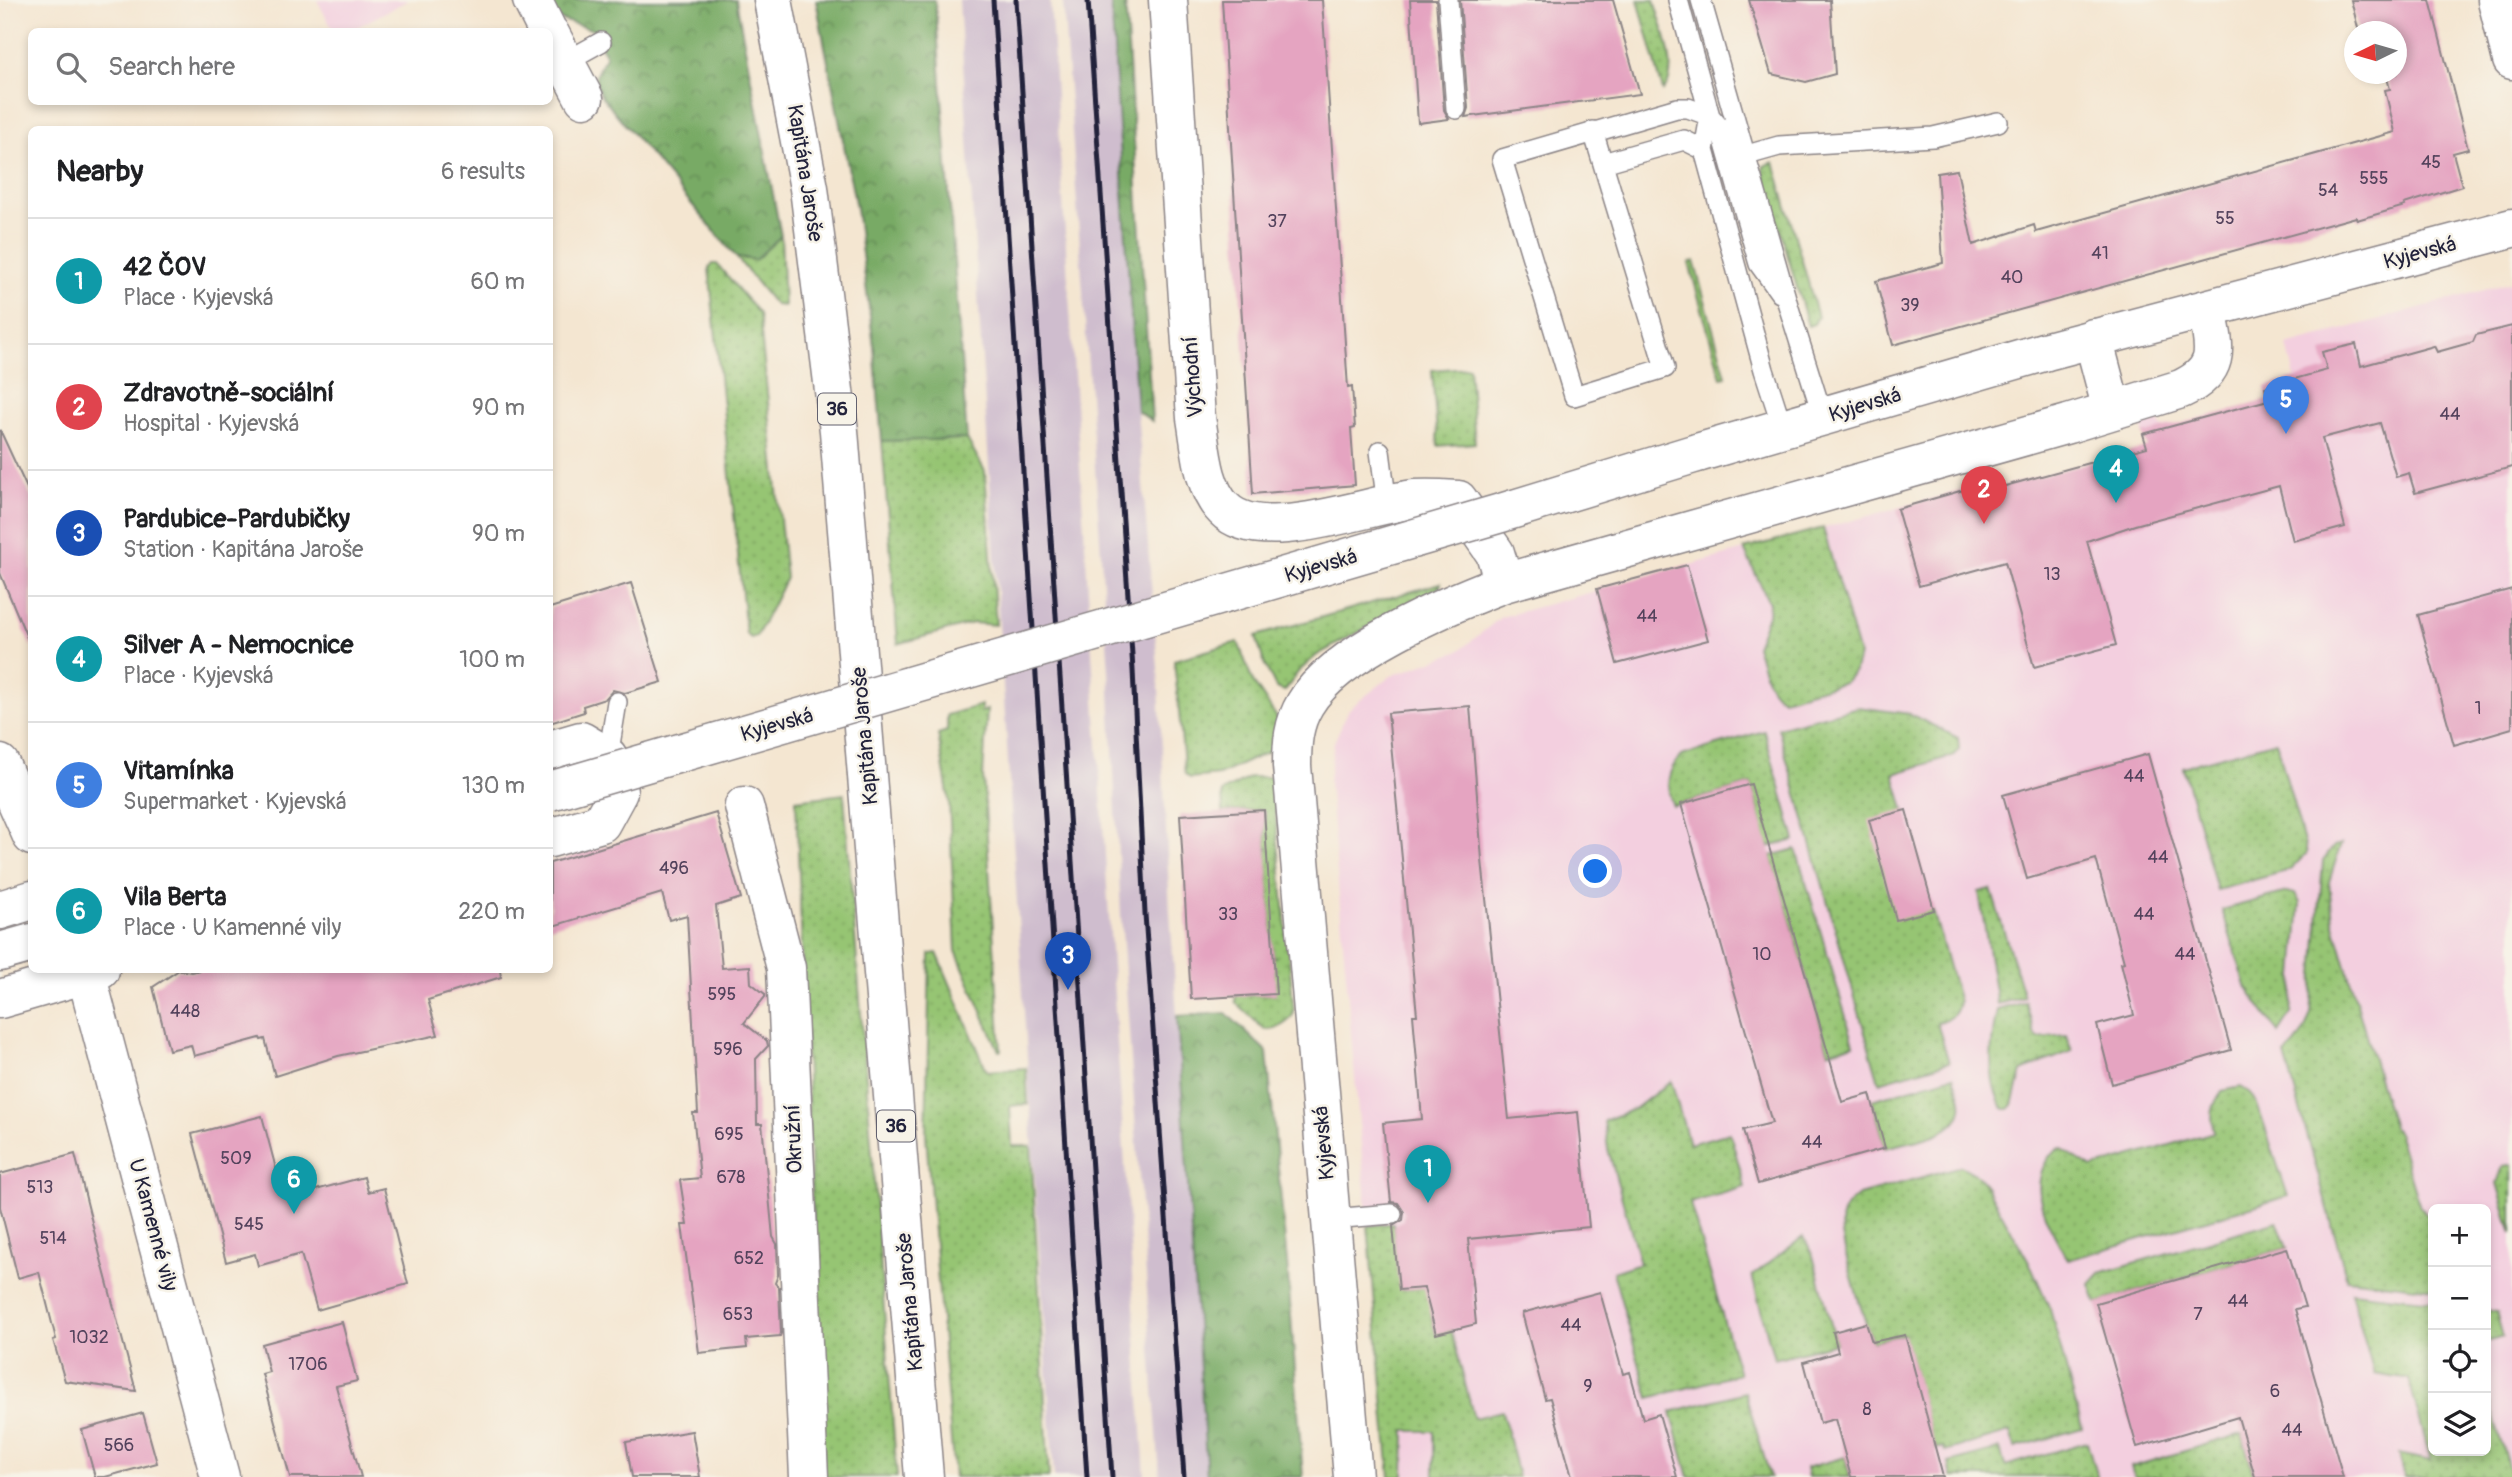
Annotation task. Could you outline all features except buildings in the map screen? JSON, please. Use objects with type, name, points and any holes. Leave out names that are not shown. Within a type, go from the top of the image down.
[{"type":"street","points":[[531,0],[546,28]]},
{"type":"street","name":"Kapitána Jaroše","points":[[772,0],[809,188],[839,431],[923,1477]]},
{"type":"street","name":"Východní","points":[[1168,0],[1196,418],[1204,466],[1223,508],[1249,523],[1286,524],[1416,499],[1458,500],[1495,553],[1504,583]]},
{"type":"street","points":[[2497,0],[2512,60]]},
{"type":"street","points":[[554,42],[584,98]]},
{"type":"street","name":"Kyjevská","points":[[553,790],[2093,338],[2512,228]]},
{"type":"street","points":[[1504,583],[2181,389],[2205,374],[2211,365],[2214,351],[2207,310]]},
{"type":"street","points":[[2093,338],[2112,410]]},
{"type":"street","name":"Kyjevská","points":[[1353,1477],[1292,766],[1295,726],[1305,703],[1315,690],[1359,655],[1435,611],[1504,583]]},
{"type":"street","points":[[553,749],[581,741],[608,757],[618,792],[601,822],[553,837]]},
{"type":"street","points":[[0,764],[28,827]]},
{"type":"street","name":"Okružní","points":[[744,806],[786,968],[809,1477]]},
{"type":"street","points":[[0,910],[28,901]]},
{"type":"street","points":[[0,952],[28,944]]},
{"type":"street","points":[[0,999],[84,973]]},
{"type":"street","name":"U Kamenné vily","points":[[92,973],[220,1477]]},
{"type":"lane","points":[[1448,0],[1456,109]]},
{"type":"lane","points":[[1678,0],[1710,116],[1723,136],[1759,264],[1788,305]]},
{"type":"lane","points":[[1701,0],[1823,418]]},
{"type":"lane","points":[[554,42],[601,42]]},
{"type":"lane","points":[[1593,131],[1665,368],[1574,396],[1502,159],[1593,131],[1677,108],[1688,108],[1710,116]]},
{"type":"lane","points":[[1710,116],[1704,150],[1764,370],[1783,429]]},
{"type":"lane","points":[[1746,155],[1779,146],[1933,137],[1998,122]]},
{"type":"lane","points":[[1603,163],[1684,140],[1704,150]]},
{"type":"lane","points":[[1380,452],[1387,505]]},
{"type":"lane","points":[[608,757],[617,702]]},
{"type":"lane","points":[[1331,1219],[1392,1214]]},
{"type":"shaded area","points":[[317,0],[408,0],[356,28],[332,28]]},
{"type":"shaded area","points":[[959,0],[1050,0],[1145,1477],[1054,1477]]},
{"type":"shaded area","points":[[1063,0],[1111,0],[1137,411],[1158,668],[1170,912],[1208,1477],[1160,1477]]},
{"type":"shaded area","points":[[2512,282],[2512,1477],[1390,1477],[1329,781],[1334,742],[1349,709],[1391,676],[1459,651],[1501,617],[1974,487],[1976,494],[2104,458],[2108,471],[2150,459],[2141,425],[2159,420],[2162,428],[2216,414],[2218,421],[2271,410],[2265,387],[2295,378],[2287,345]]},
{"type":"green space","points":[[546,0],[736,0],[781,236],[755,260],[736,257],[602,97],[596,77],[606,57],[594,30],[555,18]]},
{"type":"green space","points":[[816,0],[935,0],[967,439],[882,441],[874,347],[856,208]]},
{"type":"green space","points":[[1111,0],[1125,0],[1152,421],[1137,411]]},
{"type":"green space","points":[[1638,0],[1654,0],[1668,47],[1670,72],[1663,91]]},
{"type":"green space","points":[[1774,162],[1818,317],[1814,324],[1808,326],[1763,170],[1764,166]]},
{"type":"green space","points":[[781,236],[784,306],[775,305],[736,257],[755,260]]},
{"type":"green space","points":[[1694,261],[1726,376],[1721,377],[1689,263]]},
{"type":"green space","points":[[717,264],[759,314],[786,578],[757,636],[751,638],[746,634],[709,268]]},
{"type":"green space","points":[[1469,367],[1475,443],[1438,446],[1432,370]]},
{"type":"green space","points":[[967,439],[985,471],[996,625],[973,623],[898,644],[882,441]]},
{"type":"green space","points":[[1823,528],[1859,655],[1855,670],[1845,682],[1783,699],[1772,690],[1756,646],[1768,615],[1769,603],[1744,549]]},
{"type":"green space","points":[[1441,583],[1440,587],[1317,655],[1298,672],[1285,691],[1276,688],[1264,663],[1256,636]]},
{"type":"green space","points":[[1238,642],[1253,682],[1278,719],[1274,749],[1219,775],[1190,778],[1185,774],[1174,660]]},
{"type":"green space","points":[[981,705],[981,712],[987,710],[983,776],[1001,1051],[956,951],[949,800],[938,734],[947,731],[947,715]]},
{"type":"green space","points":[[1858,707],[1910,714],[1958,738],[1959,749],[1955,755],[1894,774],[1959,1002],[1952,1016],[1937,1023],[1949,1062],[1879,1082],[1778,728]]},
{"type":"green space","points":[[1764,731],[1795,840],[1768,847],[1751,784],[1673,806],[1669,779],[1681,756]]},
{"type":"green space","points":[[2276,741],[2307,853],[2290,870],[2217,890],[2183,767]]},
{"type":"green space","points":[[1251,777],[1272,777],[1294,1013],[1282,1025],[1265,1030],[1236,1003],[1235,996],[1275,994],[1275,957],[1264,810],[1223,812],[1222,792]]},
{"type":"green space","points":[[844,794],[897,1477],[823,1477],[796,800]]},
{"type":"green space","points":[[2341,844],[2329,882],[2333,921],[2393,1128],[2397,1132],[2420,1207],[2428,1216],[2428,1288],[2347,1279],[2285,1055],[2301,1036],[2311,1013],[2323,861],[2334,846]]},
{"type":"green space","points":[[1796,849],[1854,1044],[1828,1052],[1771,856]]},
{"type":"green space","points":[[1991,889],[2024,997],[1997,1004],[1979,892]]},
{"type":"green space","points":[[2287,892],[2295,894],[2300,903],[2291,1014],[2279,1033],[2246,986],[2222,910]]},
{"type":"green space","points":[[937,953],[987,1071],[1026,1068],[1028,1104],[1010,1106],[1012,1146],[1031,1146],[1049,1477],[954,1477],[926,1135],[930,954]]},
{"type":"green space","points":[[2026,1002],[2034,1034],[2038,1038],[2066,1035],[2072,1051],[2022,1071],[2013,1105],[2004,1109],[1994,1086],[1991,1061],[1997,1010]]},
{"type":"green space","points":[[1226,1013],[1267,1052],[1287,1262],[1303,1477],[1207,1477],[1177,1016]]},
{"type":"green space","points":[[1953,1076],[1961,1105],[1957,1119],[1930,1137],[1885,1148],[1872,1100]]},
{"type":"green space","points":[[1671,1081],[1689,1144],[1730,1133],[1745,1187],[1690,1203],[1739,1374],[1649,1398],[1613,1272],[1640,1263],[1608,1149],[1604,1121],[1636,1108]]},
{"type":"green space","points":[[2241,1087],[2250,1093],[2257,1104],[2288,1196],[2068,1260],[2045,1216],[2039,1192],[2043,1168],[2052,1154],[2061,1148],[2092,1168],[2214,1132],[2213,1110],[2222,1091]]},
{"type":"green space","points":[[2512,1164],[2512,1234],[2497,1183],[2503,1166]]},
{"type":"green space","points":[[1961,1166],[1977,1175],[1987,1187],[2032,1268],[2050,1309],[2082,1428],[2015,1448],[2010,1432],[1945,1451],[1944,1447],[1935,1449],[1904,1334],[1872,1342],[1847,1259],[1841,1226],[1843,1213],[1859,1195]]},
{"type":"green space","points":[[2277,1221],[2287,1248],[2096,1303],[2090,1284],[2100,1273]]},
{"type":"green space","points":[[1393,1223],[1400,1290],[1472,1283],[1431,1314],[1436,1334],[1451,1330],[1474,1418],[1502,1411],[1518,1477],[1434,1477],[1434,1431],[1405,1431],[1404,1477],[1390,1477],[1368,1226]]},
{"type":"green space","points":[[1803,1237],[1812,1252],[1836,1343],[1774,1359],[1752,1276]]},
{"type":"green space","points":[[2351,1292],[2428,1300],[2428,1450],[2409,1380],[2374,1374]]},
{"type":"green space","points":[[2491,1311],[2496,1312],[2503,1337],[2491,1341]]},
{"type":"green space","points":[[1745,1392],[1770,1477],[1689,1477],[1671,1412]]},
{"type":"green space","points":[[2491,1407],[2511,1477],[2405,1477],[2398,1454],[2431,1461],[2430,1456],[2491,1456]]},
{"type":"green space","points":[[2242,1434],[2254,1477],[2134,1477],[2131,1467]]},
{"type":"green space","points":[[2087,1442],[2097,1477],[1952,1477],[1949,1463],[2000,1449],[2005,1466]]},
{"type":"green space","points":[[1845,1457],[1850,1477],[1808,1477],[1806,1468]]},
{"type":"railway","points":[[993,0],[1087,1477]]},
{"type":"railway","points":[[1016,0],[1112,1477]]},
{"type":"railway","points":[[1088,0],[1133,670],[1145,914],[1184,1477]]},
{"type":"place","name":"Vitamínka","points":[[2286,434]]},
{"type":"place","name":"Silver A - Nemocnice","points":[[2116,503]]},
{"type":"place","name":"Zdravotně-sociální","points":[[1984,524]]},
{"type":"place","name":"Pardubice-Pardubičky","points":[[1068,990]]},
{"type":"place","name":"42 ČOV","points":[[1428,1203]]},
{"type":"place","name":"Vila Berta","points":[[294,1214]]}]
